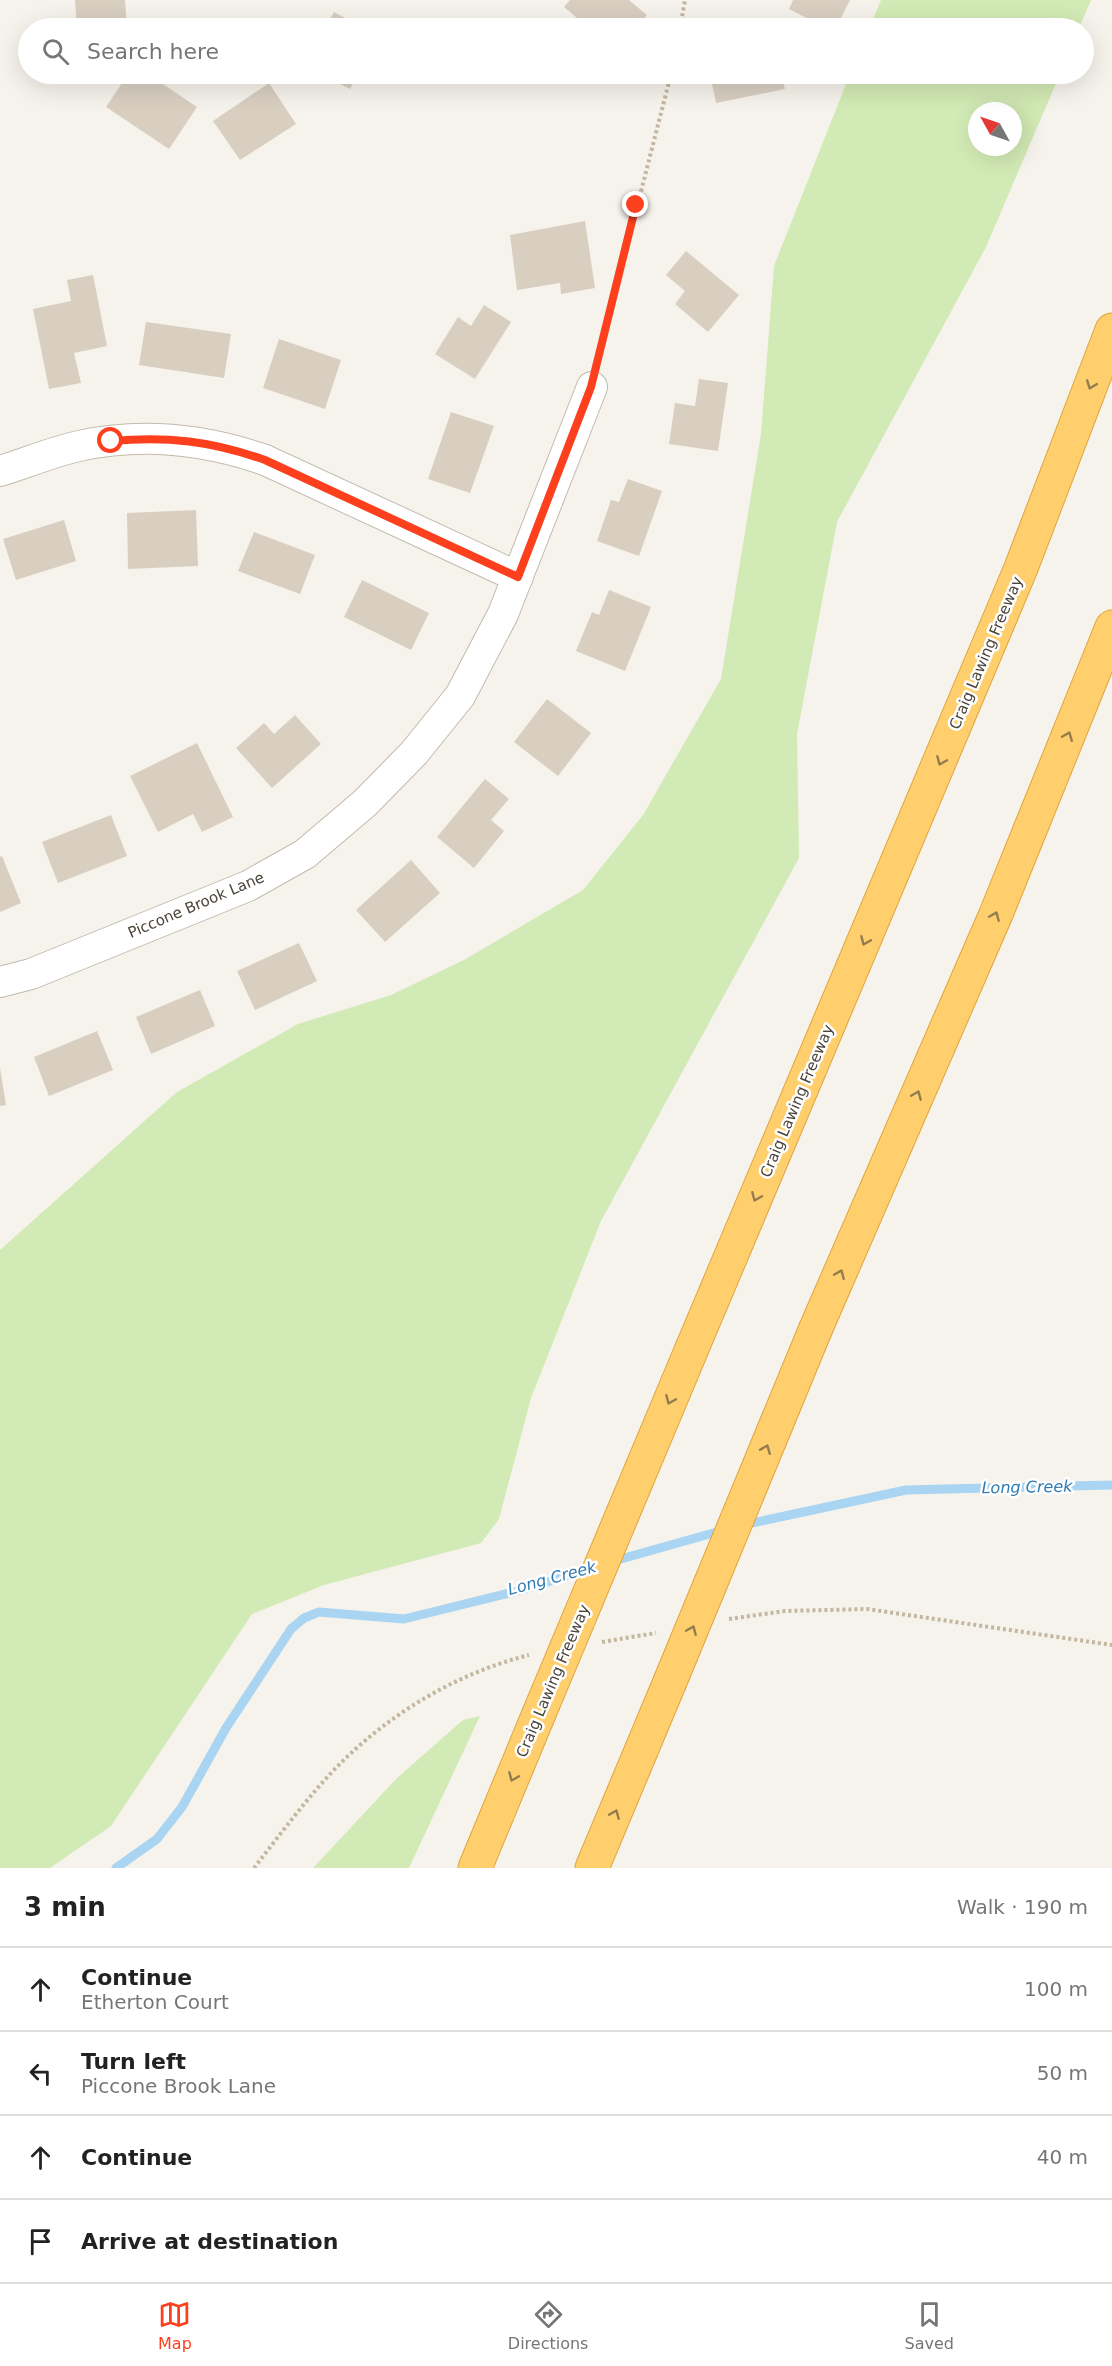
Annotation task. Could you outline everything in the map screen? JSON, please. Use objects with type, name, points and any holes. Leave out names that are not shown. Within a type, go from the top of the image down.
[{"type":"highway","name":"Craig Lawing Freeway","points":[[475,1868],[1016,578],[1112,330]]},
{"type":"highway","points":[[592,1868],[816,1328],[996,914],[1112,627]]},
{"type":"street","name":"Piccone Brook Lane","points":[[0,982],[31,974],[248,886],[305,854],[365,803],[414,753],[460,696],[503,614],[591,387]]},
{"type":"street","points":[[0,471],[78,446],[111,441],[186,439],[225,446],[265,460],[518,577]]},
{"type":"path","points":[[682,18],[685,0]]},
{"type":"path","points":[[591,387],[668,84]]},
{"type":"path","points":[[978,1625],[1112,1645]]},
{"type":"green space","points":[[881,0],[1091,0],[1083,18],[873,18]]},
{"type":"green space","points":[[846,84],[1056,84],[986,247],[837,522],[797,734],[799,858],[601,1221],[531,1398],[499,1519],[481,1543],[324,1585],[252,1614],[111,1826],[50,1868],[0,1868],[0,1250],[177,1092],[298,1024],[391,995],[464,960],[583,890],[643,815],[721,679],[761,434],[774,266]]},
{"type":"green space","points":[[480,1716],[409,1868],[313,1868],[397,1778],[463,1720]]},
{"type":"building","points":[[75,0],[125,0],[126,18],[76,18]]},
{"type":"building","points":[[570,0],[629,0],[647,15],[644,18],[577,18],[564,7]]},
{"type":"building","points":[[793,0],[850,0],[841,18],[807,18],[789,9]]},
{"type":"building","points":[[334,12],[345,18],[331,18]]},
{"type":"building","points":[[121,84],[163,84],[197,107],[169,149],[106,107]]},
{"type":"building","points":[[270,84],[296,124],[240,160],[213,121]]},
{"type":"building","points":[[340,84],[353,84],[350,89]]},
{"type":"building","points":[[712,84],[784,84],[785,89],[716,103]]},
{"type":"building","points":[[585,221],[595,288],[561,294],[560,283],[517,290],[510,235]]},
{"type":"building","points":[[686,251],[739,295],[708,332],[675,304],[685,291],[666,275]]},
{"type":"building","points":[[93,275],[107,346],[74,353],[81,383],[49,389],[33,309],[71,301],[67,280]]},
{"type":"building","points":[[484,305],[511,322],[475,379],[435,354],[458,317],[471,326]]},
{"type":"building","points":[[146,322],[231,334],[224,378],[139,365]]},
{"type":"building","points":[[279,339],[341,360],[325,409],[263,388]]},
{"type":"building","points":[[699,379],[728,383],[718,451],[669,444],[675,403],[695,406]]},
{"type":"building","points":[[451,412],[494,426],[470,493],[428,479]]},
{"type":"building","points":[[628,479],[662,491],[639,556],[597,541],[611,500],[619,502]]},
{"type":"building","points":[[196,510],[198,566],[128,569],[127,513]]},
{"type":"building","points":[[64,520],[76,561],[16,580],[3,539]]},
{"type":"building","points":[[254,532],[315,555],[300,594],[238,571]]},
{"type":"building","points":[[362,580],[429,613],[411,650],[344,617]]},
{"type":"building","points":[[609,590],[651,607],[625,671],[576,651],[592,612],[599,615]]},
{"type":"building","points":[[547,699],[591,733],[558,776],[514,742]]},
{"type":"building","points":[[295,715],[321,744],[272,788],[236,748],[264,723],[274,734]]},
{"type":"building","points":[[197,743],[233,817],[202,832],[193,814],[158,832],[130,776]]},
{"type":"building","points":[[485,779],[509,799],[491,820],[504,831],[474,868],[437,837]]},
{"type":"building","points":[[111,815],[127,856],[58,883],[42,842]]},
{"type":"building","points":[[2,856],[21,903],[0,912],[0,857]]},
{"type":"building","points":[[411,860],[440,893],[385,942],[356,910]]},
{"type":"building","points":[[299,943],[317,981],[255,1010],[237,971]]},
{"type":"building","points":[[200,990],[215,1026],[151,1054],[136,1017]]},
{"type":"building","points":[[97,1031],[113,1070],[49,1096],[34,1057]]},
{"type":"building","points":[[0,1068],[6,1105],[0,1106]]},
{"type":"waterway","name":"Long Creek","points":[[743,1525],[906,1490],[1112,1485]]},
{"type":"waterway","name":"Long Creek","points":[[610,1562],[724,1530]]},
{"type":"waterway","name":"Long Creek","points":[[116,1868],[157,1839],[182,1807],[226,1728],[291,1629],[304,1618],[319,1612],[404,1619],[522,1590],[592,1568]]},
{"type":"route","points":[[111,441],[146,438],[186,439],[225,446],[265,460],[518,577],[591,387],[636,205]]}]
